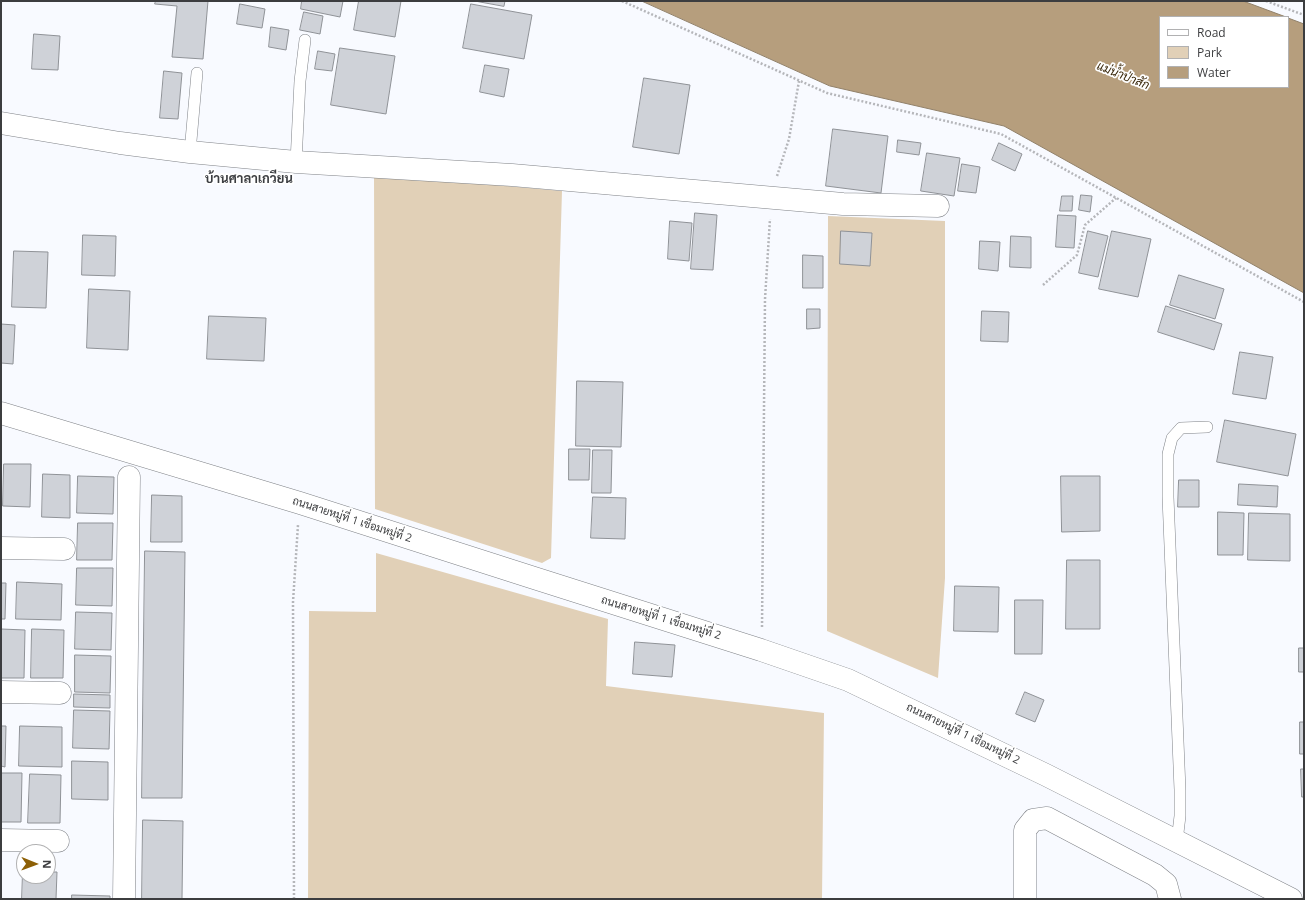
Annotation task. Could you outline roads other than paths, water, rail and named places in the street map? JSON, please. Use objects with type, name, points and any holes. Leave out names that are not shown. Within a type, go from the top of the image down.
[{"type":"street","points":[[1,123],[120,143],[190,152],[296,162],[512,175],[843,204],[938,206]]},
{"type":"street","name":"ถนนสายหมู่ที่ 1 เชื่อมหมู่ที่ 2","points":[[1,413],[300,503],[531,578],[761,650],[848,680],[1039,771],[1291,899]]},
{"type":"street","points":[[124,899],[129,477]]},
{"type":"street","points":[[1,548],[64,549]]},
{"type":"street","points":[[1,692],[60,693]]},
{"type":"street","points":[[1025,899],[1025,830],[1033,820],[1047,818],[1155,875],[1166,884],[1170,899]]},
{"type":"street","points":[[1,840],[58,841]]},
{"type":"lane","points":[[296,162],[300,81],[305,40]]},
{"type":"lane","points":[[190,152],[197,73]]},
{"type":"lane","points":[[1177,841],[1180,816],[1180,790],[1168,497],[1168,454],[1172,438],[1181,428],[1207,427]]},
{"type":"water","name":"แม่น้ำป่าสัก","points":[[642,1],[1243,1],[1283,16],[1159,16],[1159,88],[1289,88],[1289,18],[1304,24],[1304,293],[1004,126],[830,86]]},
{"type":"district","name":"บ้านศาลาเกวียน","points":[[249,179]]}]
